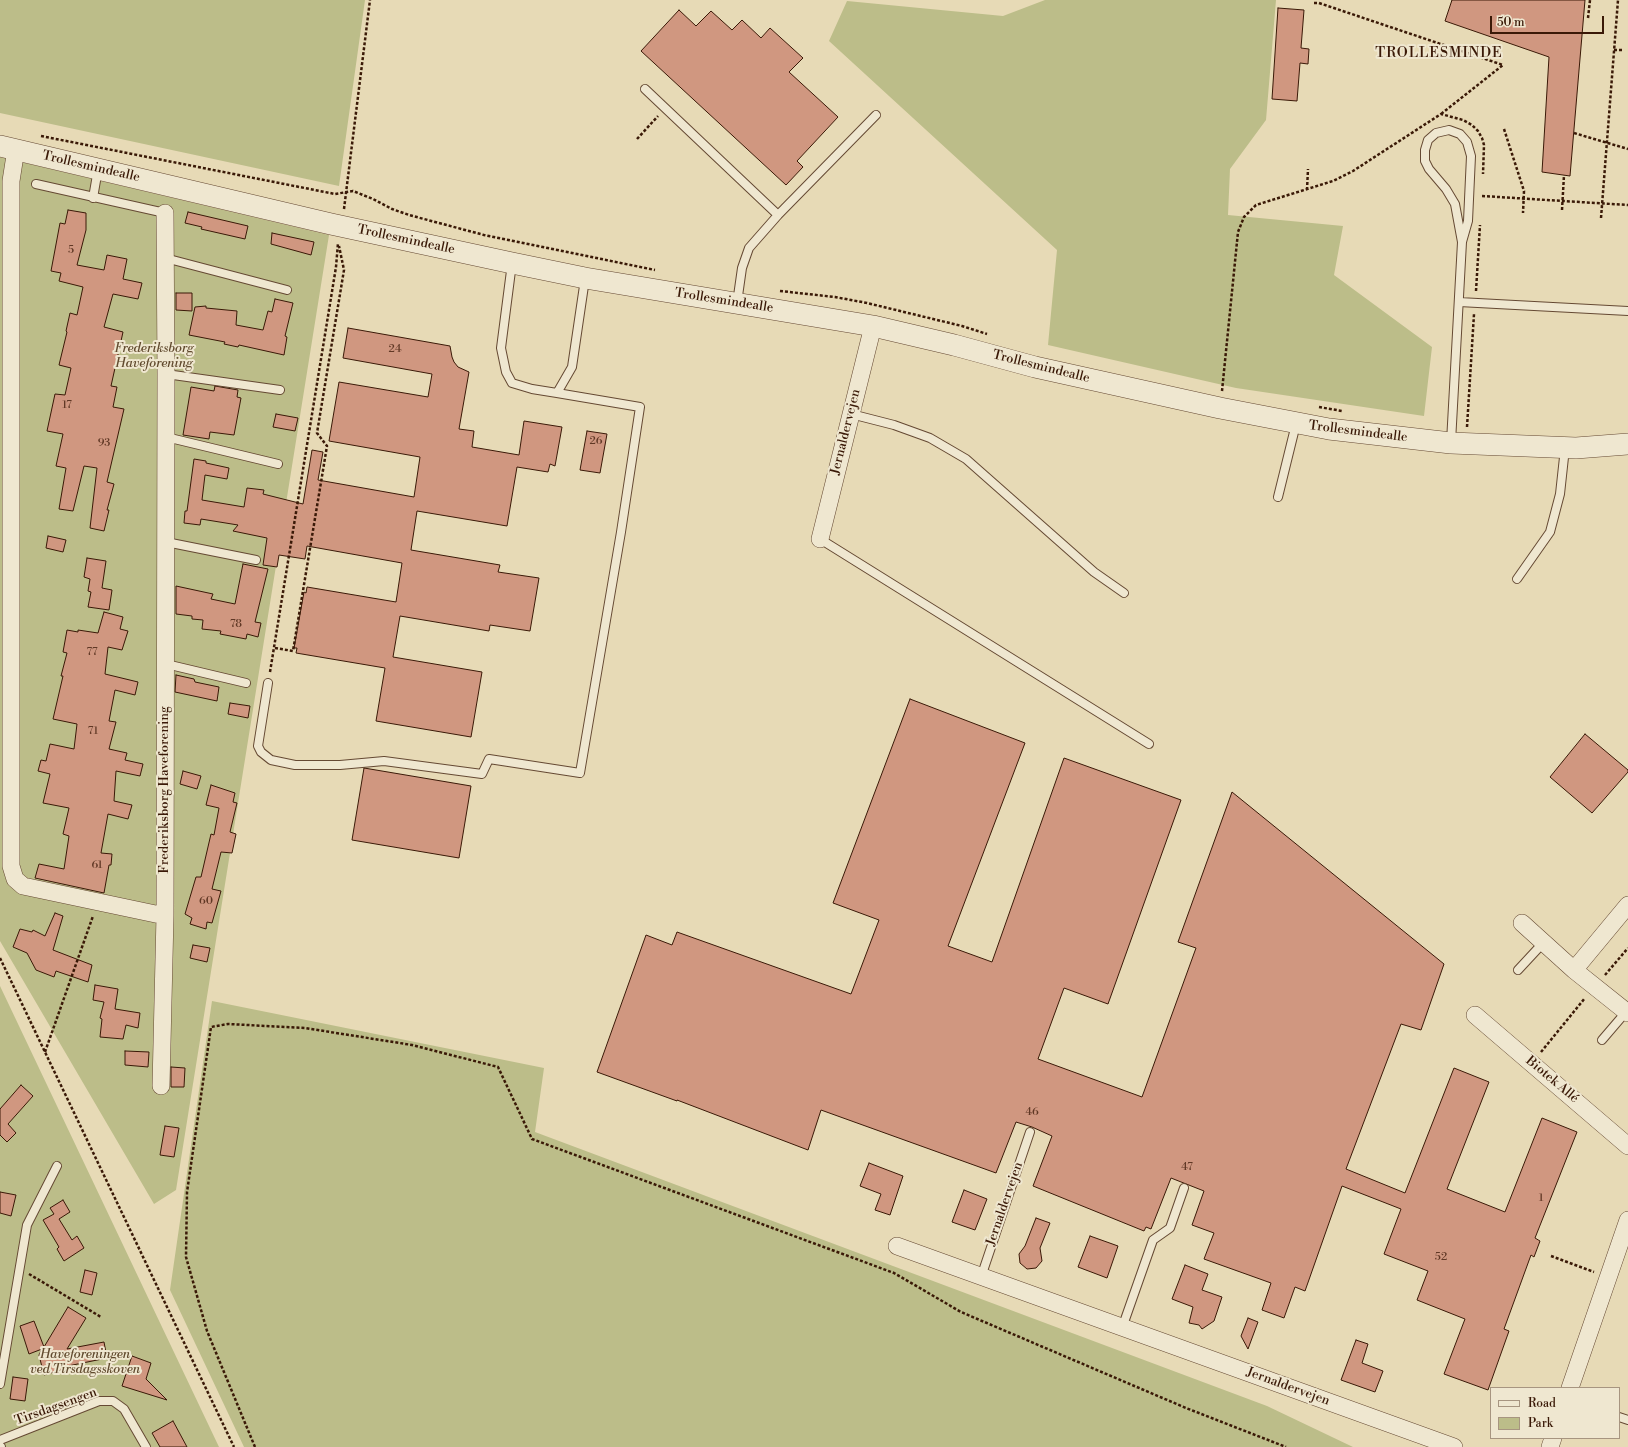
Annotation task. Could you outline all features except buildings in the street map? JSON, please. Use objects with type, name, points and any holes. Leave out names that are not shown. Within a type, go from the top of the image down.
[{"type":"street","name":"Trollesmindealle","points":[[8,148],[331,224],[512,264],[585,278],[873,326],[954,345],[1035,367],[1221,394],[1296,423],[1329,429],[1451,443],[1565,448],[1628,444]]},
{"type":"street","points":[[8,148],[11,181],[6,236],[10,866],[15,879],[23,886],[165,916]]},
{"type":"street","name":"Frederiksborg Haveforening","points":[[161,1086],[165,916],[165,213]]},
{"type":"street","name":"Jernaldervejen","points":[[820,539],[873,326]]},
{"type":"street","points":[[1574,970],[1628,905]]},
{"type":"street","points":[[1522,923],[1574,970],[1627,1012]]},
{"type":"street","name":"Biotek Allé","points":[[1475,1015],[1628,1146]]},
{"type":"street","points":[[1570,1387],[1628,1220]]},
{"type":"street","name":"Jernaldervejen","points":[[897,1246],[1454,1447]]},
{"type":"lane","points":[[645,89],[778,215]]},
{"type":"lane","points":[[737,303],[742,268],[749,248],[778,215],[876,115]]},
{"type":"lane","points":[[1451,443],[1462,242],[1468,221],[1471,156],[1467,142],[1460,134],[1449,130],[1436,133],[1428,140],[1425,150],[1425,161],[1429,169],[1446,189],[1455,204],[1462,242]]},
{"type":"lane","points":[[93,198],[98,169]]},
{"type":"lane","points":[[36,184],[165,213]]},
{"type":"lane","points":[[165,258],[287,290]]},
{"type":"lane","points":[[268,684],[258,746],[261,752],[272,760],[296,765],[340,765],[384,760],[482,774],[488,759],[580,773],[620,539],[640,407],[532,389],[512,383],[506,372],[501,348],[512,264]]},
{"type":"lane","points":[[557,393],[572,367],[585,278]]},
{"type":"lane","points":[[1459,302],[1628,311]]},
{"type":"lane","points":[[166,374],[280,390]]},
{"type":"lane","points":[[851,414],[894,425],[930,438],[966,459],[1094,572],[1124,593]]},
{"type":"lane","points":[[1278,496],[1296,423]]},
{"type":"lane","points":[[166,436],[278,464]]},
{"type":"lane","points":[[1516,579],[1550,532],[1560,494],[1565,448]]},
{"type":"lane","points":[[820,539],[1149,744]]},
{"type":"lane","points":[[166,542],[256,560]]},
{"type":"lane","points":[[166,664],[246,683]]},
{"type":"lane","points":[[1518,970],[1544,942]]},
{"type":"lane","points":[[1602,1040],[1627,1012]]},
{"type":"lane","name":"Jernaldervejen","points":[[980,1277],[1030,1132]]},
{"type":"lane","points":[[0,1384],[27,1225],[57,1166]]},
{"type":"lane","points":[[1122,1328],[1153,1240],[1170,1228],[1184,1188]]},
{"type":"lane","name":"Tirsdagsengen","points":[[0,1440],[99,1401],[112,1401],[124,1409],[146,1447]]},
{"type":"path","points":[[344,209],[370,0]]},
{"type":"path","points":[[1588,18],[1590,0]]},
{"type":"path","points":[[1601,218],[1618,0]]},
{"type":"path","points":[[1221,394],[1238,232],[1244,217],[1256,205],[1333,181],[1352,171],[1441,114],[1503,65],[1319,3],[1314,3]]},
{"type":"path","points":[[1614,50],[1624,50]]},
{"type":"path","points":[[637,139],[665,108]]},
{"type":"path","points":[[1441,114],[1463,120],[1472,125],[1478,131],[1484,145],[1483,175]]},
{"type":"path","points":[[1504,129],[1524,192],[1523,213]]},
{"type":"path","points":[[1574,133],[1628,149]]},
{"type":"path","points":[[40,135],[335,194],[353,191],[373,199],[392,210],[484,235],[661,271]]},
{"type":"path","points":[[1307,190],[1308,169]]},
{"type":"path","points":[[1562,210],[1564,175]]},
{"type":"path","points":[[1481,204],[1482,189]]},
{"type":"path","points":[[1482,196],[1628,205]]},
{"type":"path","points":[[1473,427],[1467,426],[1480,219]]},
{"type":"path","points":[[268,684],[336,267],[338,242],[344,270],[317,432],[326,446],[293,651],[275,648]]},
{"type":"path","points":[[772,290],[835,297],[868,303],[990,334]]},
{"type":"path","points":[[1316,407],[1347,412]]},
{"type":"path","points":[[310,431],[317,432]]},
{"type":"path","points":[[45,1052],[98,902]]},
{"type":"path","points":[[1532,1063],[1628,948]]},
{"type":"path","points":[[0,958],[234,1447]]},
{"type":"path","points":[[255,1447],[207,1331],[186,1257],[187,1192],[211,1027],[228,1024],[305,1028],[412,1046],[498,1067],[532,1139],[894,1272],[961,1312],[1186,1408],[1286,1447]]},
{"type":"path","points":[[1551,1256],[1608,1278]]},
{"type":"path","points":[[20,1269],[101,1317]]},
{"type":"green space","points":[[0,0],[365,0],[339,186],[0,113]]},
{"type":"green space","points":[[1045,0],[1276,0],[1266,120],[1230,169],[1228,215],[1343,226],[1334,275],[1432,347],[1424,416],[1236,388],[1048,345],[1057,250],[829,41],[847,1],[1003,16]]},
{"type":"green space","name":"Frederiksborg Haveforening","points":[[0,157],[329,235],[176,1190],[154,1204],[0,941]]},
{"type":"green space","name":"Haveforeningen ved Tirsdagsskoven","points":[[0,986],[219,1447],[0,1447]]},
{"type":"green space","points":[[212,1001],[544,1068],[535,1132],[1267,1406],[1353,1447],[244,1447],[170,1290]]},
{"type":"district","name":"TROLLESMINDE","points":[[1439,54]]}]
